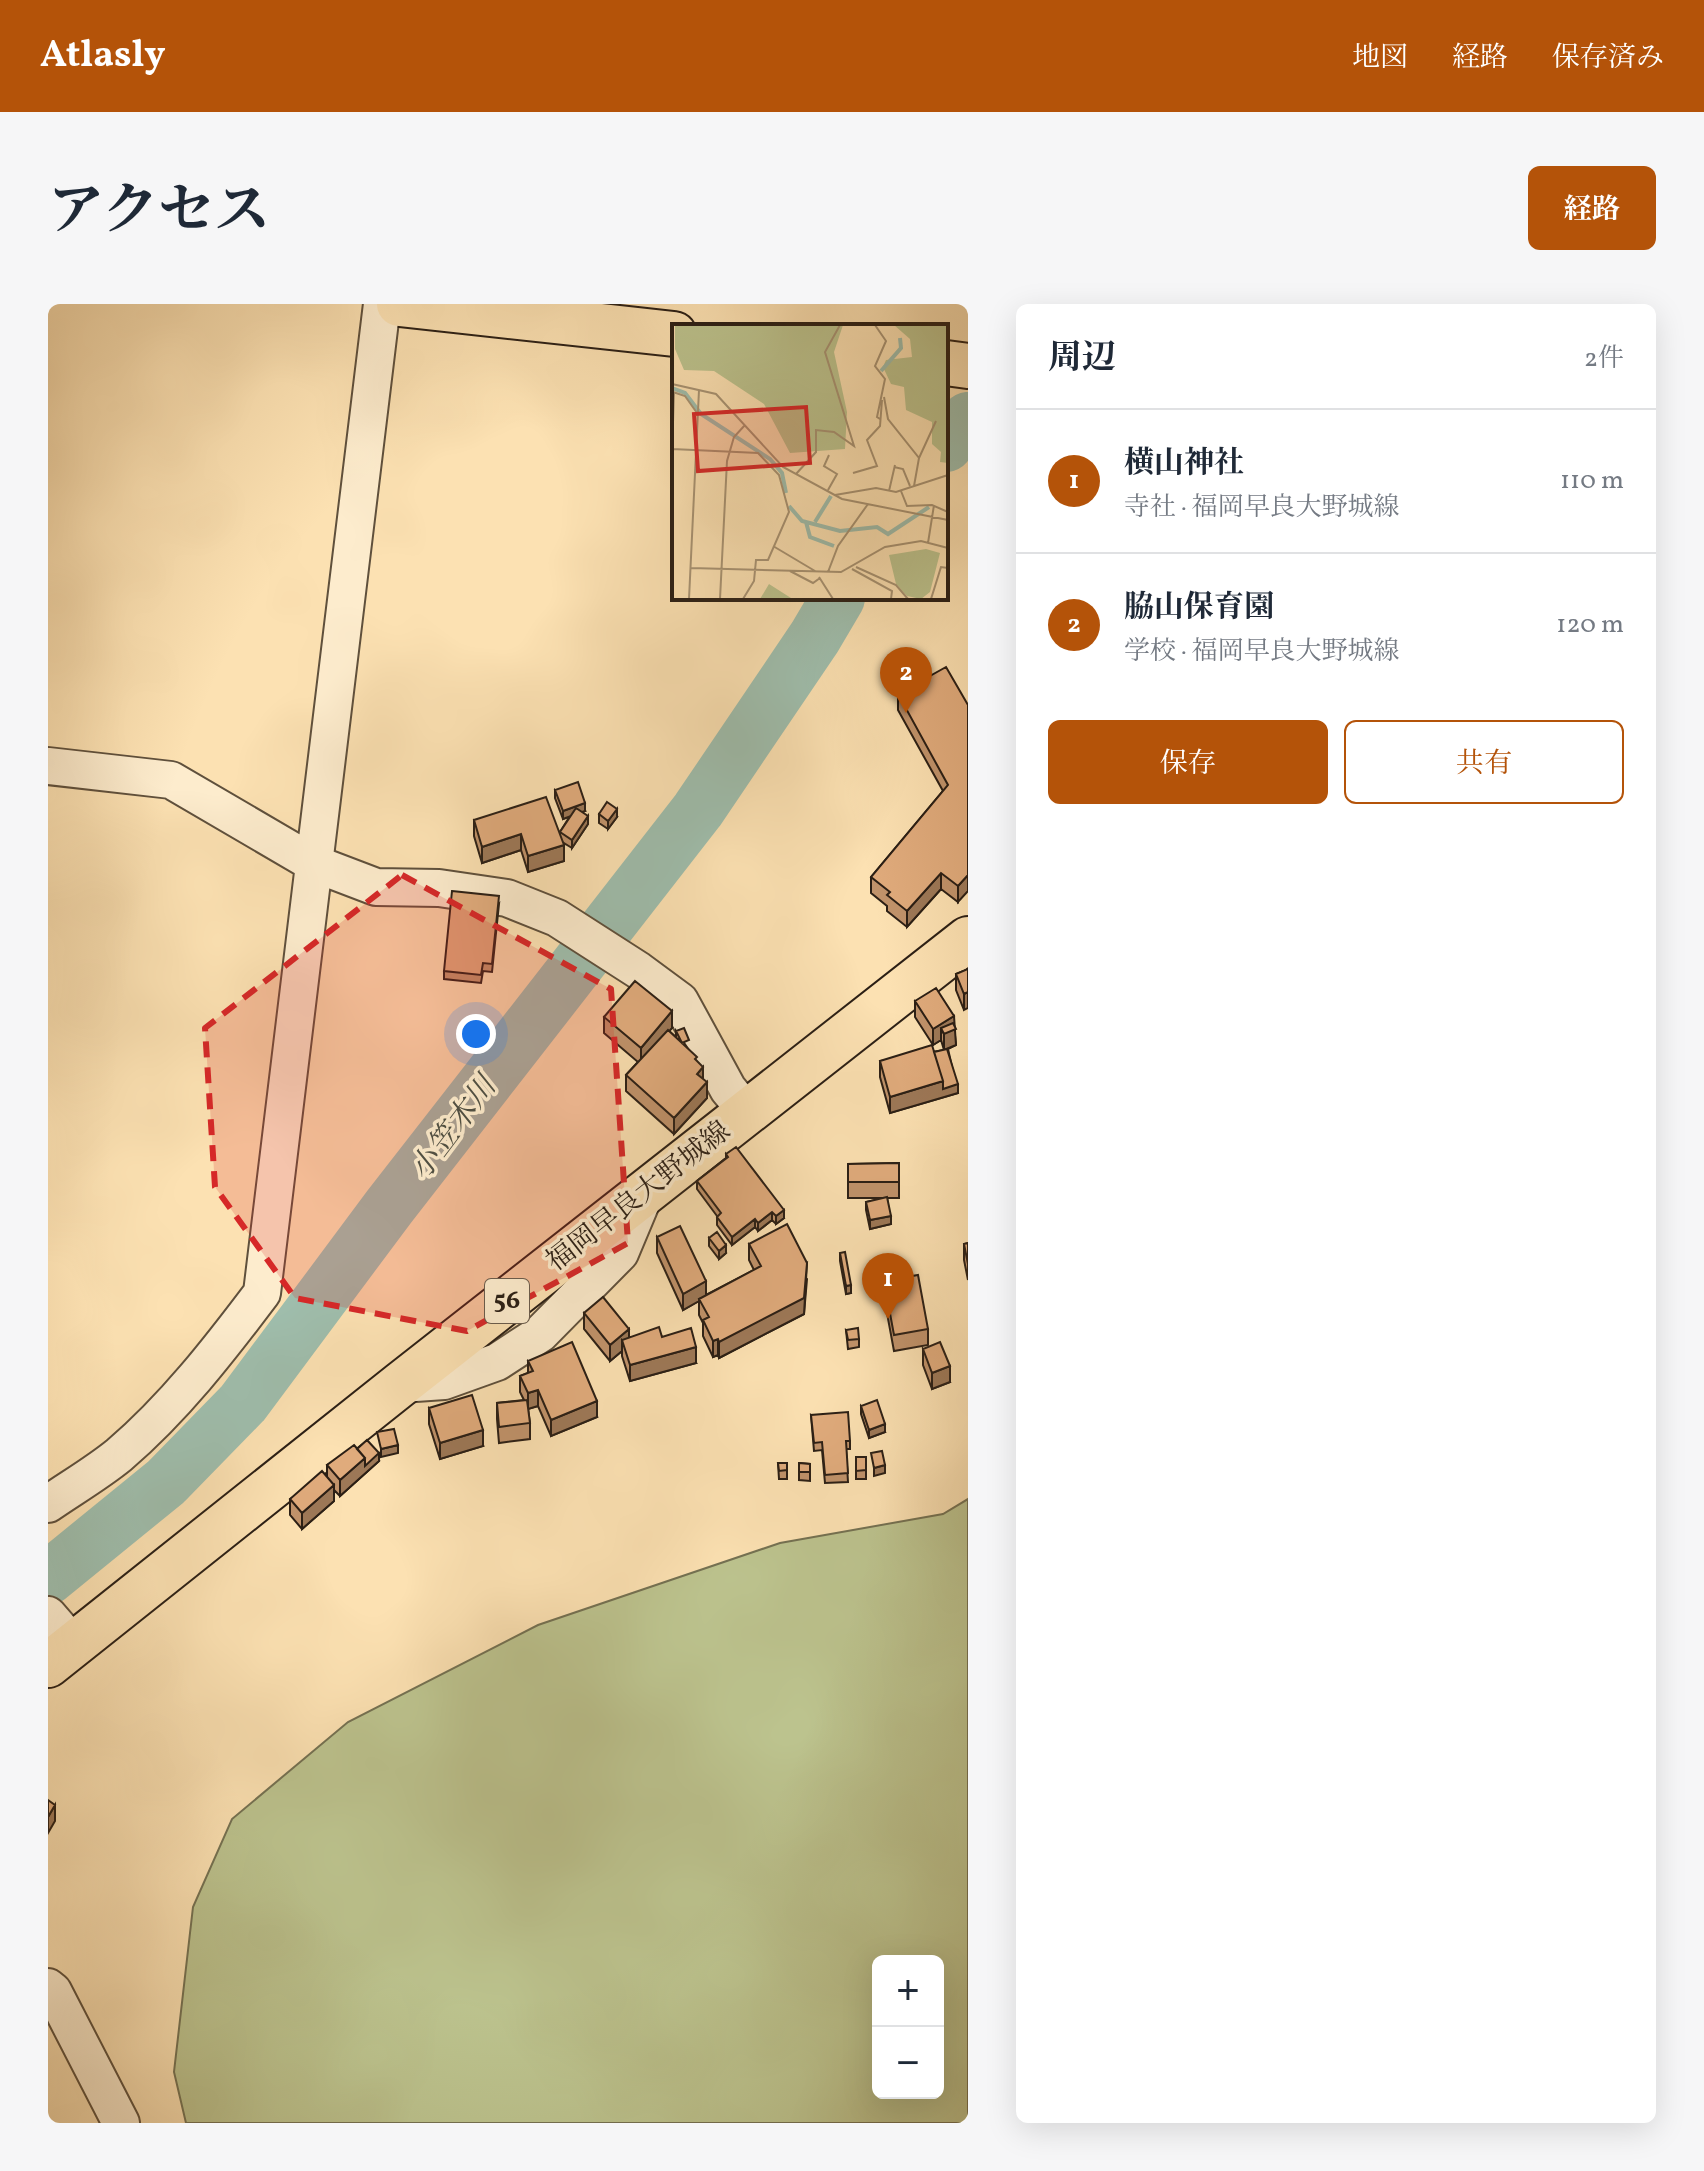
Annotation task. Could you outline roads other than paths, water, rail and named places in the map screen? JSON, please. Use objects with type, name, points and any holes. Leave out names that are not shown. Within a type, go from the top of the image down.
[{"type":"main road","points":[[399,304],[672,334]]},
{"type":"main road","points":[[948,363],[968,366]]},
{"type":"main road","name":"福岡早良大野城線","points":[[56,1642],[401,1384],[968,939]]},
{"type":"street","points":[[48,1504],[119,1455],[168,1407],[210,1362],[262,1293],[382,304]]},
{"type":"street","points":[[48,766],[171,780],[313,863],[376,887],[439,888],[507,898],[557,918],[680,1001],[728,1089],[747,1112]]},
{"type":"street","points":[[48,1987],[53,1991],[121,2123]]},
{"type":"waterway","name":"小笠木川","points":[[948,443],[968,419]]},
{"type":"waterway","name":"小笠木川","points":[[48,1578],[166,1482],[243,1403],[389,1207],[698,810],[837,600]]},
{"type":"place","name":"脇山保育園","points":[[906,713]]},
{"type":"place","name":"横山神社","points":[[888,1319]]}]
